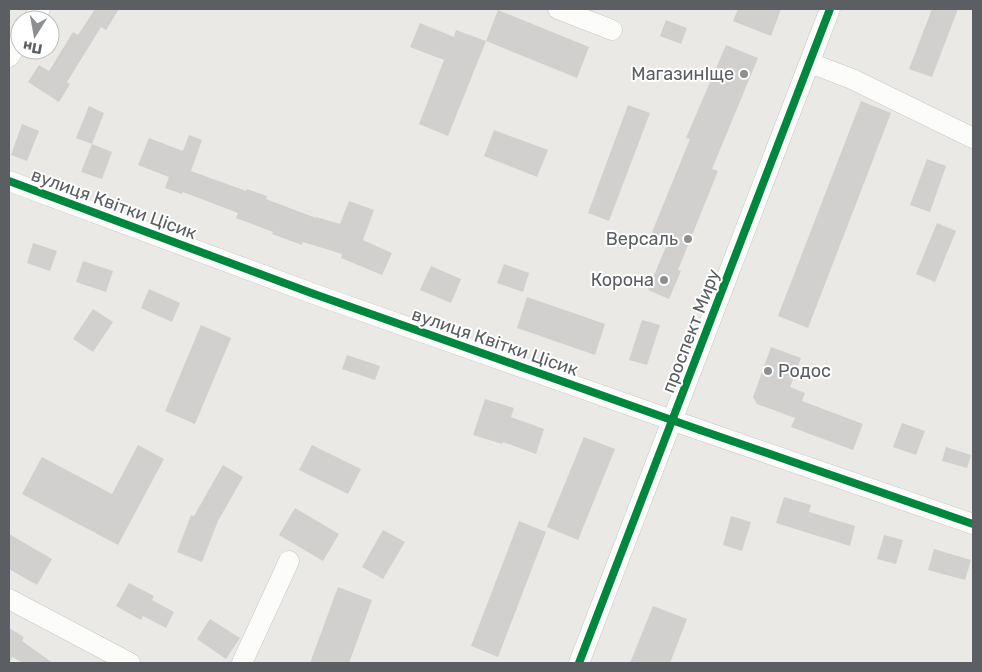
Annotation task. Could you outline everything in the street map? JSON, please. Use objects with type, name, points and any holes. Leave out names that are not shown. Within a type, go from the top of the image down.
[{"type":"street","points":[[558,9],[612,30]]},
{"type":"street","name":"проспект Миру","points":[[578,663],[830,9]]},
{"type":"street","points":[[810,63],[852,79],[973,138]]},
{"type":"street","name":"вулиця Квітки Цісик","points":[[9,181],[314,294],[672,421],[973,524]]},
{"type":"street","points":[[242,663],[289,561]]},
{"type":"street","points":[[9,599],[130,663]]},
{"type":"building","points":[[95,9],[119,9],[106,30],[101,27],[67,82],[70,84],[59,102],[28,82],[39,65],[49,71],[56,60],[60,60],[60,53],[73,32],[78,35]]},
{"type":"building","points":[[738,9],[781,9],[771,36],[733,21]]},
{"type":"building","points":[[932,9],[958,9],[932,77],[909,69]]},
{"type":"building","points":[[498,10],[589,47],[577,78],[486,41]]},
{"type":"building","points":[[666,20],[687,28],[681,44],[660,36]]},
{"type":"building","points":[[420,23],[454,37],[456,30],[486,41],[448,136],[419,124],[444,60],[410,47]]},
{"type":"building","points":[[726,45],[758,58],[712,169],[718,171],[678,270],[681,271],[669,299],[648,290],[667,244],[650,237],[690,139],[686,138]]},
{"type":"building","points":[[861,101],[891,113],[808,328],[778,316]]},
{"type":"building","points":[[628,105],[650,113],[609,221],[588,213]]},
{"type":"building","points":[[89,106],[104,113],[92,144],[76,138]]},
{"type":"building","points":[[22,124],[39,131],[27,161],[11,155]]},
{"type":"building","points":[[494,130],[548,150],[537,177],[484,156]]},
{"type":"building","points":[[189,135],[202,140],[191,171],[246,191],[247,189],[267,196],[266,199],[316,218],[340,224],[349,201],[374,210],[363,240],[392,253],[382,275],[341,258],[342,254],[303,242],[302,245],[272,234],[273,232],[236,218],[238,213],[183,192],[182,194],[165,188],[169,177],[138,165],[149,138],[183,151]]},
{"type":"building","points":[[92,144],[112,152],[102,179],[81,172]]},
{"type":"building","points":[[927,159],[946,166],[930,212],[910,205]]},
{"type":"building","points":[[937,223],[956,231],[935,282],[916,274]]},
{"type":"building","points":[[33,243],[57,251],[50,271],[27,263]]},
{"type":"building","points":[[83,261],[113,271],[106,292],[76,282]]},
{"type":"building","points":[[504,264],[529,273],[523,292],[497,283]]},
{"type":"building","points":[[431,266],[461,279],[451,303],[420,290]]},
{"type":"building","points":[[149,289],[180,303],[172,322],[141,308]]},
{"type":"building","points":[[527,297],[605,324],[595,355],[517,328]]},
{"type":"building","points":[[93,309],[113,322],[93,352],[73,339]]},
{"type":"building","points":[[642,320],[660,325],[647,365],[629,360]]},
{"type":"building","points":[[201,325],[231,338],[195,424],[165,411]]},
{"type":"building","points":[[771,347],[801,358],[790,387],[805,393],[802,401],[863,424],[853,450],[791,427],[795,418],[757,404],[753,397]]},
{"type":"building","points":[[347,355],[380,366],[375,380],[342,369]]},
{"type":"building","points":[[485,399],[514,408],[511,417],[544,429],[536,454],[503,442],[502,444],[473,435]]},
{"type":"building","points":[[902,423],[925,431],[916,455],[893,447]]},
{"type":"building","points":[[584,437],[615,449],[578,540],[547,527]]},
{"type":"building","points":[[138,445],[164,459],[118,545],[22,494],[42,457],[112,494]]},
{"type":"building","points":[[312,445],[361,469],[348,494],[299,470]]},
{"type":"building","points":[[946,447],[971,455],[967,468],[942,461]]},
{"type":"building","points":[[223,465],[243,477],[218,521],[202,562],[177,552],[191,515],[194,516]]},
{"type":"building","points":[[784,497],[811,505],[809,512],[855,526],[850,546],[776,523]]},
{"type":"building","points":[[295,508],[339,534],[323,561],[279,535]]},
{"type":"building","points":[[731,516],[751,522],[742,551],[723,545]]},
{"type":"building","points":[[519,521],[546,532],[498,657],[471,646]]},
{"type":"building","points":[[383,530],[405,542],[383,579],[362,567]]},
{"type":"building","points":[[9,534],[52,559],[37,585],[9,569]]},
{"type":"building","points":[[884,535],[903,540],[896,564],[877,559]]},
{"type":"building","points":[[934,549],[971,560],[965,580],[928,570]]},
{"type":"building","points":[[129,583],[154,596],[152,600],[174,612],[166,628],[143,616],[141,620],[116,606]]},
{"type":"building","points":[[338,587],[372,600],[349,663],[310,663]]},
{"type":"building","points":[[653,606],[687,619],[670,663],[630,663]]},
{"type":"building","points":[[210,619],[240,638],[226,659],[197,639]]},
{"type":"building","points":[[9,628],[24,637],[22,641],[53,663],[24,663],[12,657],[9,663]]},
{"type":"cycle path","points":[[579,663],[830,9]]},
{"type":"cycle path","points":[[9,181],[314,294],[973,524]]},
{"type":"place","name":"МагазинІще","points":[[744,74]]},
{"type":"place","name":"Версаль","points":[[688,239]]},
{"type":"place","name":"Корона","points":[[664,280]]},
{"type":"place","name":"Родос","points":[[768,371]]}]
